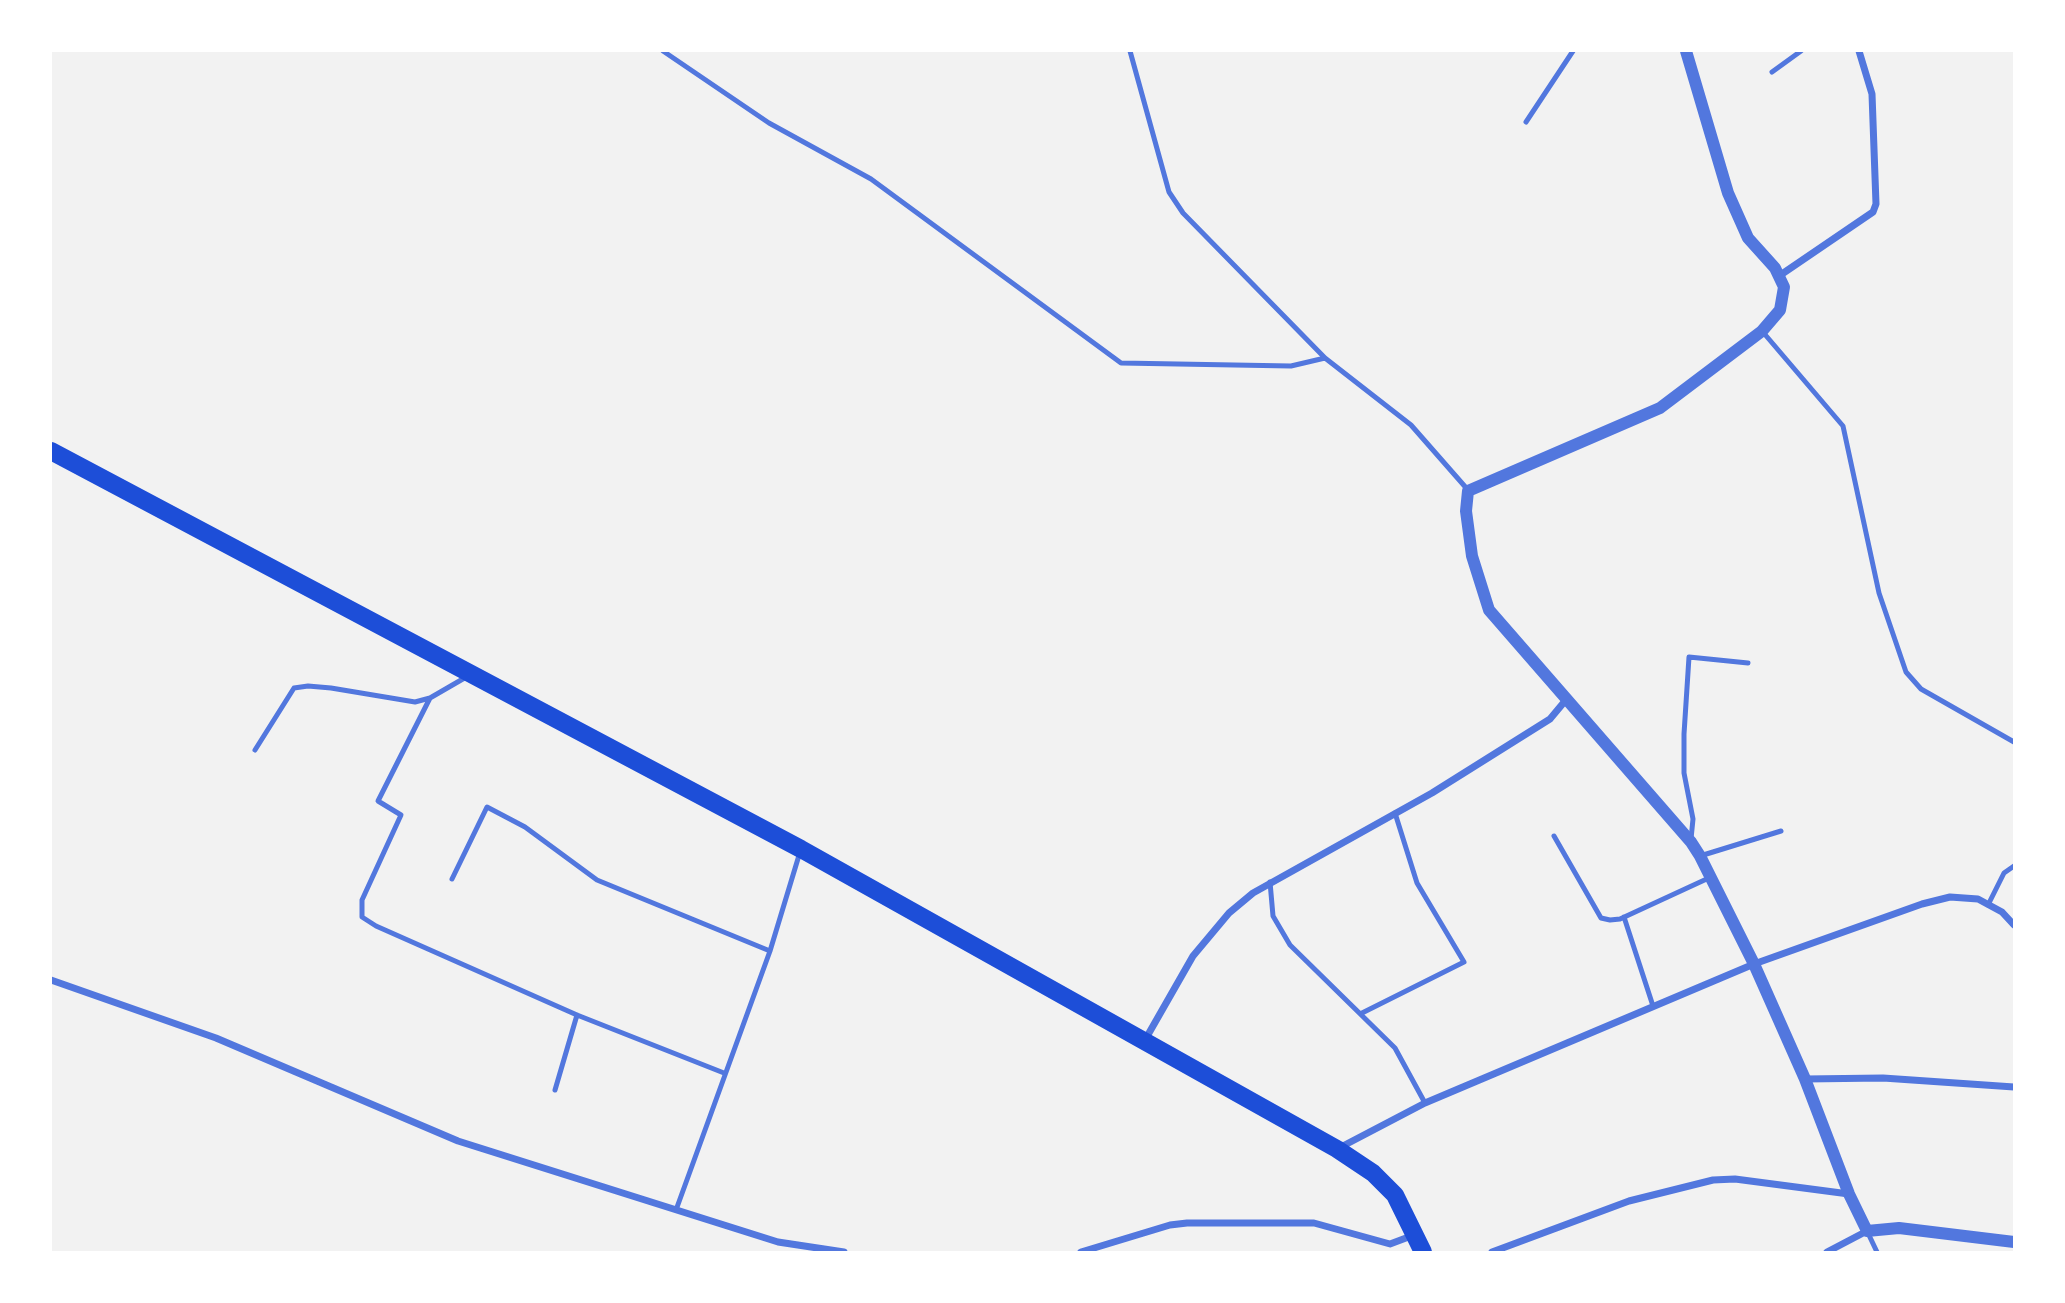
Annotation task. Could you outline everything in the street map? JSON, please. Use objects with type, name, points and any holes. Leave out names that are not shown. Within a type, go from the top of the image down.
[{"type":"main road","points":[[51,452],[801,849],[1337,1150],[1373,1174],[1395,1195],[1423,1252]]},
{"type":"street","points":[[1686,51],[1728,193],[1748,238],[1779,276],[1784,287],[1780,310],[1762,331],[1660,408],[1468,491],[1466,511],[1472,556],[1489,610],[1691,842],[1700,856],[1754,964],[1805,1079],[1849,1195],[1867,1231]]},
{"type":"street","points":[[1779,276],[1873,212],[1876,204],[1872,94],[1859,51]]},
{"type":"street","points":[[1144,1043],[1193,956],[1229,912],[1269,882],[1395,813],[1550,719],[1566,701]]},
{"type":"street","points":[[1337,1150],[1425,1103],[1754,964],[1950,897],[1978,900],[1989,905],[2014,925]]},
{"type":"street","points":[[51,980],[216,1038],[458,1141],[778,1242],[844,1252]]},
{"type":"street","points":[[1805,1079],[1883,1078],[2014,1087]]},
{"type":"street","points":[[1492,1252],[1629,1201],[1713,1180],[1735,1179],[1849,1195]]},
{"type":"street","points":[[1081,1252],[1170,1225],[1187,1223],[1314,1223],[1390,1244],[1415,1235]]},
{"type":"street","points":[[1827,1252],[1867,1231],[1899,1228],[2008,1246]]},
{"type":"lane","points":[[663,51],[769,123],[871,179],[1121,363],[1291,366],[1325,358]]},
{"type":"lane","points":[[1130,51],[1169,192],[1183,214],[1325,358],[1411,425],[1468,491]]},
{"type":"lane","points":[[1526,122],[1573,51]]},
{"type":"lane","points":[[1772,72],[1801,51]]},
{"type":"lane","points":[[1762,331],[1843,426],[1879,593],[1906,672],[1922,689],[2014,743]]},
{"type":"lane","points":[[1691,842],[1693,819],[1685,773],[1684,734],[1689,657],[1748,663]]},
{"type":"lane","points":[[255,750],[294,688],[331,688],[415,702],[430,698],[471,675]]},
{"type":"lane","points":[[430,698],[378,801],[401,816],[362,900],[362,917],[376,926],[577,1015],[724,1073]]},
{"type":"lane","points":[[452,879],[487,807],[525,827],[597,880],[769,951]]},
{"type":"lane","points":[[1362,1013],[1464,962],[1417,883],[1395,813]]},
{"type":"lane","points":[[1700,856],[1781,831]]},
{"type":"lane","points":[[1554,836],[1601,918],[1609,920],[1624,917],[1710,877]]},
{"type":"lane","points":[[676,1210],[769,951],[801,849]]},
{"type":"lane","points":[[1989,905],[2004,873],[2014,866]]},
{"type":"lane","points":[[1269,882],[1273,916],[1290,945],[1395,1048],[1425,1103]]},
{"type":"lane","points":[[1624,917],[1653,1006]]},
{"type":"lane","points":[[555,1090],[577,1015]]},
{"type":"lane","points":[[1867,1231],[1877,1252]]}]
